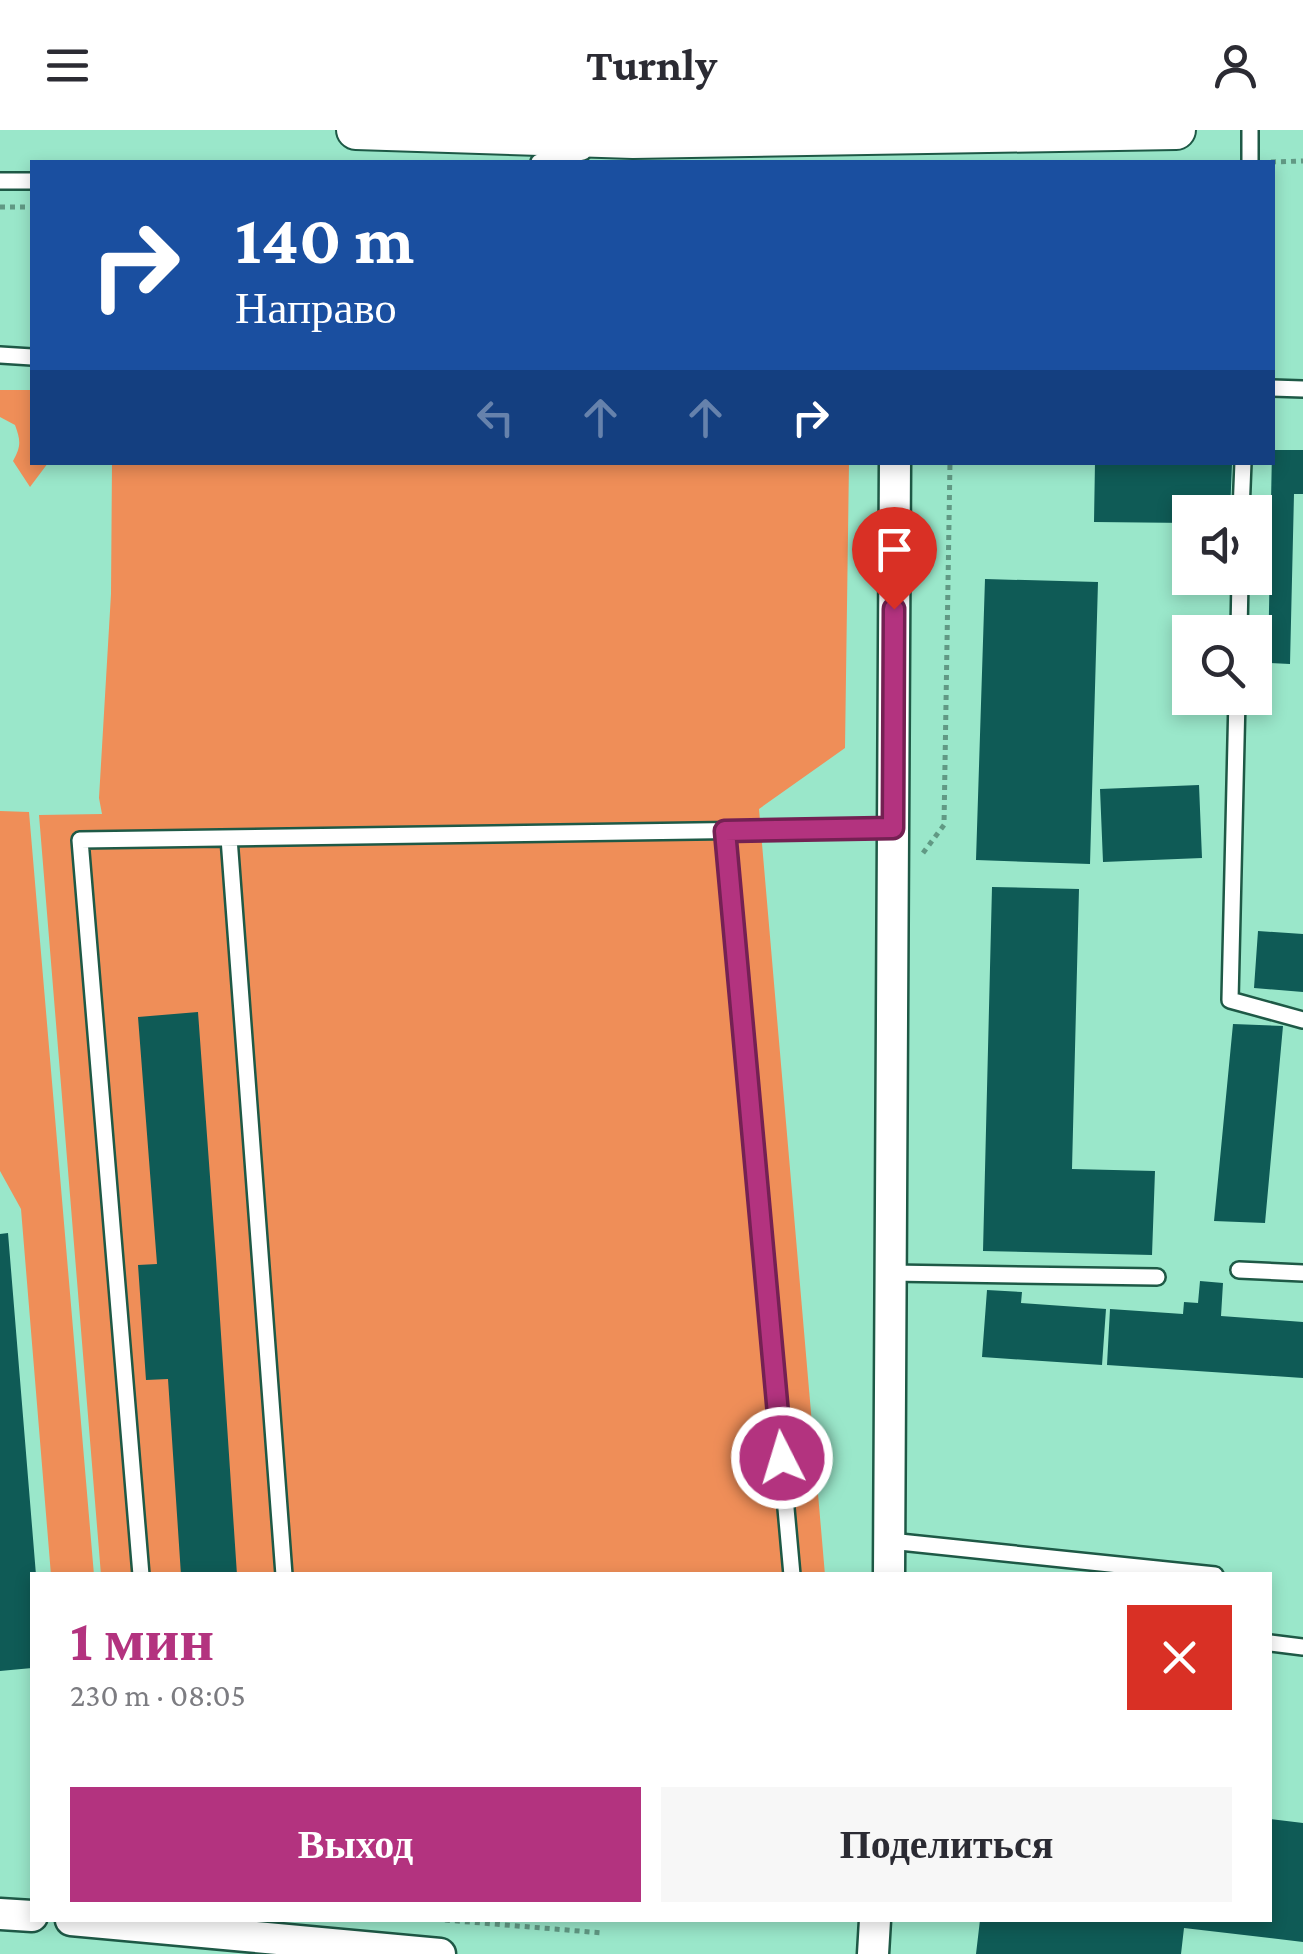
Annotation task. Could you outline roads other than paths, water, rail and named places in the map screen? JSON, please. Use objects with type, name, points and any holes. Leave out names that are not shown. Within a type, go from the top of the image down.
[{"type":"street","points":[[356,130],[633,140],[745,133],[901,148],[1031,130],[1176,130]]},
{"type":"street","points":[[889,1572],[895,465]]},
{"type":"street","points":[[0,1914],[30,1916]]},
{"type":"street","points":[[92,1922],[440,1954]]},
{"type":"street","points":[[873,1954],[875,1922]]},
{"type":"lane","points":[[1250,130],[1253,160]]},
{"type":"lane","points":[[547,160],[633,140]]},
{"type":"lane","points":[[0,181],[30,182]]},
{"type":"lane","points":[[0,356],[30,357]]},
{"type":"lane","points":[[1275,388],[1303,389]]},
{"type":"lane","points":[[1242,465],[1242,495]]},
{"type":"lane","points":[[1237,715],[1230,1000],[1303,1020]]},
{"type":"lane","points":[[142,1572],[80,840],[893,828]]},
{"type":"lane","points":[[725,831],[792,1572]]},
{"type":"lane","points":[[229,838],[284,1572]]},
{"type":"lane","points":[[1238,1270],[1303,1273]]},
{"type":"lane","points":[[890,1273],[1157,1277]]},
{"type":"lane","points":[[890,1541],[1186,1572]]},
{"type":"lane","points":[[1272,1642],[1303,1647]]}]
